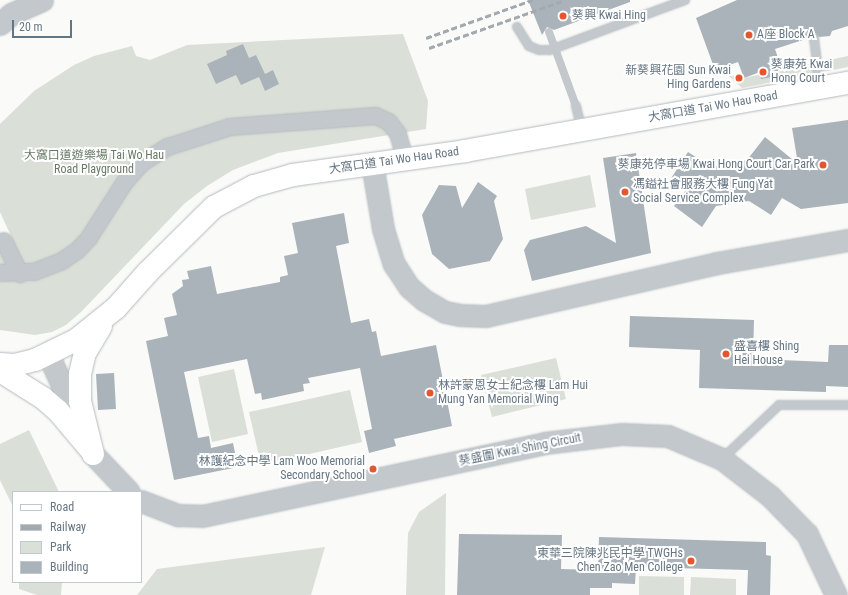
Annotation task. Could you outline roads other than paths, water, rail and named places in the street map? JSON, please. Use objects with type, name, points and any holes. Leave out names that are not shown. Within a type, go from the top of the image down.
[{"type":"main road","name":"大窩口道 Tai Wo Hau Road","points":[[0,364],[14,365],[48,354],[76,340],[116,308],[148,272],[214,207],[254,186],[293,175],[465,151],[848,83]]},
{"type":"main road","points":[[93,454],[80,401],[80,374],[85,354],[94,336],[116,308]]},
{"type":"main road","points":[[0,371],[42,398],[58,411],[93,454]]},
{"type":"street","points":[[0,24],[11,14],[42,0]]},
{"type":"street","points":[[0,274],[20,274],[49,268],[77,251],[88,238],[125,182],[142,163],[168,147],[230,127],[376,116],[389,122],[398,134],[405,159]]},
{"type":"street","points":[[372,163],[383,229],[394,264],[409,287],[424,300],[445,312],[460,315],[486,316],[716,263],[848,240]]},
{"type":"street","points":[[4,241],[20,274]]},
{"type":"street","points":[[48,354],[93,454],[128,491]]},
{"type":"street","name":"葵盛圍 Kwai Shing Circuit","points":[[142,501],[178,515],[223,514],[581,437],[622,434],[668,436],[722,459],[770,496],[807,534],[836,595]]},
{"type":"lane","points":[[517,27],[529,46],[539,50],[550,50],[685,0]]},
{"type":"lane","points":[[549,32],[576,106],[582,131]]},
{"type":"lane","points":[[814,38],[820,88]]},
{"type":"lane","points":[[722,459],[779,405],[848,405]]},
{"type":"railway","points":[[426,38],[532,0]]},
{"type":"railway","points":[[429,48],[565,0]]},
{"type":"place","name":"葵興 Kwai Hing","points":[[563,16]]},
{"type":"place","name":"A座 Block A","points":[[749,35]]},
{"type":"place","name":"葵康苑 Kwai Hong Court","points":[[763,72]]},
{"type":"place","name":"新葵興花園 Sun Kwai Hing Gardens","points":[[739,78]]},
{"type":"place","name":"葵康苑停車場 Kwai Hong Court Car Park","points":[[823,165]]},
{"type":"place","name":"馮鎰社會服務大樓 Fung Yat Social Service Complex","points":[[625,192]]},
{"type":"place","name":"盛喜樓 Shing Hei House","points":[[726,354]]},
{"type":"place","name":"林許蒙恩女士紀念樓 Lam Hui Mung Yan Memorial Wing","points":[[430,393]]},
{"type":"place","name":"林護紀念中學 Lam Woo Memorial Secondary School","points":[[373,469]]},
{"type":"place","name":"東華三院陳兆民中學 TWGHs Chen Zao Men College","points":[[691,561]]},
{"type":"park label","name":"大窩口道遊樂場 Tai Wo Hau Road Playground","points":[[94,163]]}]
